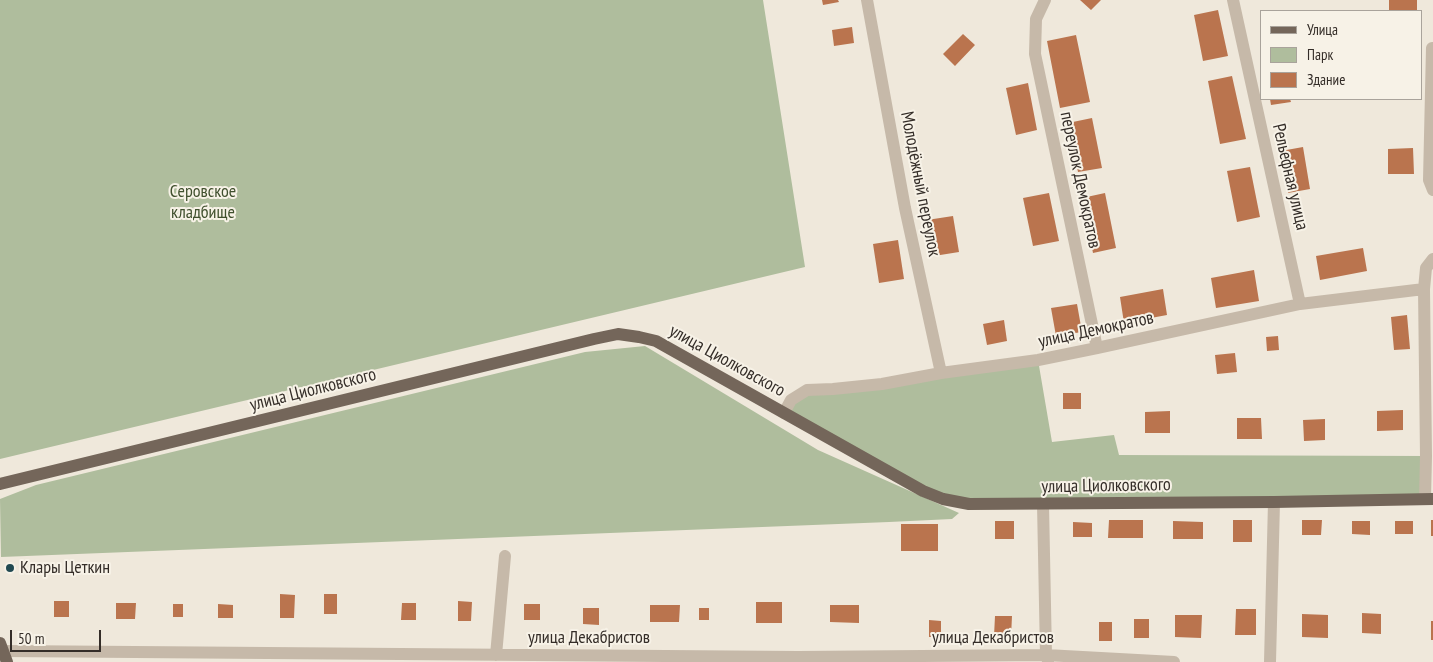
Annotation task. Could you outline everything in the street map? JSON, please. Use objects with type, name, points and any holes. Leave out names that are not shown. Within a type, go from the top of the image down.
[{"type":"main road","name":"улица Циолковского","points":[[0,484],[618,334],[656,341],[944,500],[968,504],[1043,504],[1429,499]]},
{"type":"street","name":"Молодёжный переулок","points":[[867,0],[905,208],[941,373]]},
{"type":"street","name":"переулок Демократов","points":[[1045,0],[1036,19],[1035,54],[1097,348]]},
{"type":"street","name":"Рельефная улица","points":[[1232,0],[1300,304]]},
{"type":"street","points":[[1432,48],[1429,180],[1433,190]]},
{"type":"street","points":[[1429,499],[1426,456],[1424,289],[1426,268],[1433,259]]},
{"type":"street","name":"улица Демократов","points":[[784,412],[791,400],[808,390],[882,384],[941,373],[1038,360],[1300,304],[1424,289]]},
{"type":"street","points":[[1270,662],[1274,502]]},
{"type":"street","points":[[1043,504],[1047,658]]},
{"type":"street","points":[[496,655],[505,556]]},
{"type":"street","name":"улица Декабристов","points":[[3,652],[496,655],[798,660],[1047,658],[1174,662]]},
{"type":"green space","name":"Серовское кладбище","points":[[0,0],[763,0],[805,267],[0,459]]},
{"type":"green space","points":[[645,346],[818,450],[959,513],[952,519],[889,522],[1,557],[0,499],[36,485],[585,352]]},
{"type":"green space","points":[[1038,360],[1052,442],[1114,435],[1119,455],[1426,456],[1425,499],[943,499],[784,413],[807,390]]},
{"type":"building","points":[[822,0],[838,0],[839,2],[823,5]]},
{"type":"building","points":[[1080,0],[1101,0],[1091,10]]},
{"type":"building","points":[[1389,0],[1417,0],[1417,10],[1389,10]]},
{"type":"building","points":[[1218,10],[1228,56],[1203,61],[1194,15]]},
{"type":"building","points":[[852,27],[854,43],[834,46],[832,30]]},
{"type":"building","points":[[963,34],[975,45],[955,66],[943,54]]},
{"type":"building","points":[[1076,35],[1090,102],[1060,108],[1047,41]]},
{"type":"building","points":[[1232,76],[1246,139],[1220,144],[1208,81]]},
{"type":"building","points":[[1028,83],[1037,130],[1016,135],[1006,88]]},
{"type":"building","points":[[1270,100],[1290,100],[1291,102],[1271,105]]},
{"type":"building","points":[[1092,118],[1102,168],[1078,172],[1068,123]]},
{"type":"building","points":[[1303,147],[1310,189],[1288,193],[1281,151]]},
{"type":"building","points":[[1413,148],[1414,174],[1388,174],[1388,149]]},
{"type":"building","points":[[1250,167],[1260,217],[1237,222],[1227,171]]},
{"type":"building","points":[[1049,193],[1059,241],[1033,246],[1023,198]]},
{"type":"building","points":[[1105,193],[1116,248],[1093,253],[1082,198]]},
{"type":"building","points":[[953,216],[959,252],[934,256],[927,220]]},
{"type":"building","points":[[898,240],[904,279],[879,283],[873,244]]},
{"type":"building","points":[[1363,248],[1367,271],[1320,280],[1316,256]]},
{"type":"building","points":[[1254,270],[1259,301],[1216,308],[1211,278]]},
{"type":"building","points":[[1163,289],[1167,315],[1124,323],[1120,297]]},
{"type":"building","points":[[1077,304],[1082,332],[1056,336],[1051,308]]},
{"type":"building","points":[[1407,315],[1410,349],[1394,350],[1391,317]]},
{"type":"building","points":[[1004,320],[1007,341],[987,345],[983,324]]},
{"type":"building","points":[[1278,336],[1279,350],[1267,351],[1266,337]]},
{"type":"building","points":[[1235,353],[1237,372],[1217,374],[1215,355]]},
{"type":"building","points":[[1063,393],[1081,393],[1081,409],[1063,409]]},
{"type":"building","points":[[1403,410],[1403,430],[1377,431],[1377,411]]},
{"type":"building","points":[[1170,411],[1170,433],[1145,433],[1145,412]]},
{"type":"building","points":[[1237,418],[1261,418],[1262,439],[1237,439]]},
{"type":"building","points":[[1325,419],[1325,440],[1304,441],[1303,420]]},
{"type":"building","points":[[1109,520],[1143,520],[1143,538],[1108,538]]},
{"type":"building","points":[[1233,520],[1252,520],[1252,542],[1233,542]]},
{"type":"building","points":[[1302,520],[1322,520],[1321,535],[1302,535]]},
{"type":"building","points":[[1431,520],[1433,520],[1433,536],[1431,536]]},
{"type":"building","points":[[995,521],[1014,521],[1014,539],[995,539]]},
{"type":"building","points":[[1173,521],[1203,522],[1203,539],[1173,539]]},
{"type":"building","points":[[1352,521],[1370,521],[1370,535],[1352,534]]},
{"type":"building","points":[[1395,521],[1413,521],[1413,534],[1395,534]]},
{"type":"building","points":[[1073,522],[1092,523],[1092,537],[1073,537]]},
{"type":"building","points":[[901,524],[938,524],[938,551],[901,551]]},
{"type":"building","points":[[280,594],[295,595],[294,618],[280,618]]},
{"type":"building","points":[[324,594],[337,594],[337,614],[324,614]]},
{"type":"building","points":[[54,601],[69,601],[69,617],[54,617]]},
{"type":"building","points":[[458,601],[472,602],[471,621],[458,621]]},
{"type":"building","points":[[756,602],[782,602],[782,623],[756,623]]},
{"type":"building","points":[[116,603],[136,603],[135,619],[116,619]]},
{"type":"building","points":[[402,603],[416,603],[416,620],[401,620]]},
{"type":"building","points":[[173,604],[183,604],[183,617],[173,617]]},
{"type":"building","points":[[218,604],[233,605],[233,618],[218,618]]},
{"type":"building","points":[[524,604],[540,604],[540,620],[524,620]]},
{"type":"building","points":[[650,605],[680,605],[679,622],[650,622]]},
{"type":"building","points":[[830,605],[859,605],[859,623],[830,622]]},
{"type":"building","points":[[583,608],[599,608],[599,625],[583,624]]},
{"type":"building","points":[[699,608],[709,608],[709,620],[699,620]]},
{"type":"building","points":[[1236,609],[1256,609],[1256,635],[1235,635]]},
{"type":"building","points":[[1362,613],[1381,614],[1381,634],[1362,633]]},
{"type":"building","points":[[1302,614],[1328,615],[1328,638],[1302,637]]},
{"type":"building","points":[[1175,615],[1202,615],[1201,638],[1175,637]]},
{"type":"building","points":[[995,616],[1012,616],[1011,637],[994,636]]},
{"type":"building","points":[[1134,619],[1149,619],[1149,638],[1134,638]]},
{"type":"building","points":[[929,620],[941,621],[941,637],[929,637]]},
{"type":"building","points":[[1431,621],[1433,621],[1433,640],[1431,640]]},
{"type":"building","points":[[1099,622],[1112,622],[1112,641],[1099,641]]},
{"type":"place","name":"Клары Цеткин","points":[[10,568]]}]
